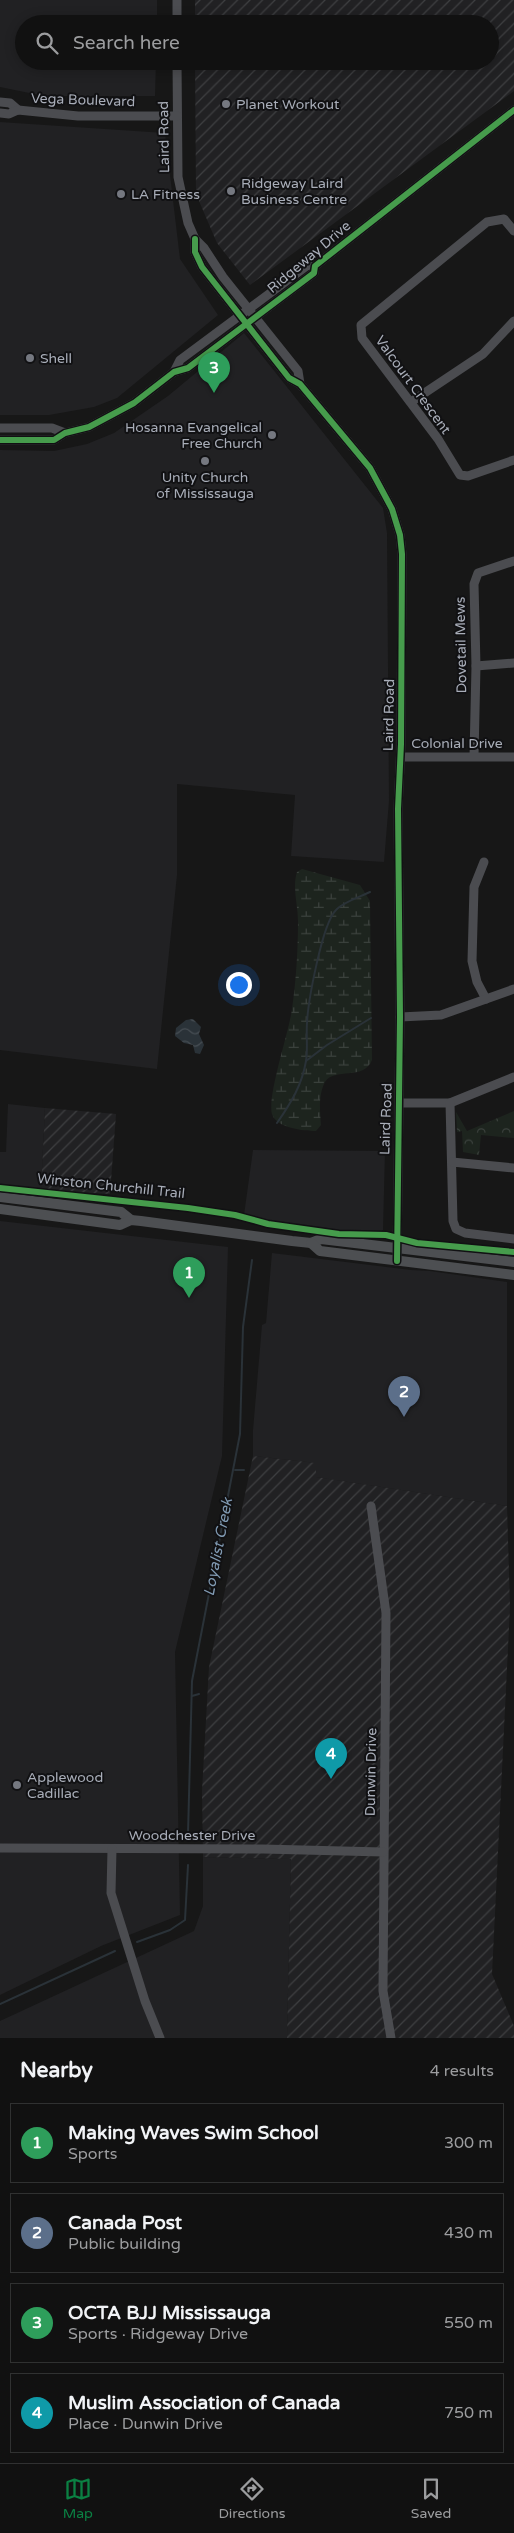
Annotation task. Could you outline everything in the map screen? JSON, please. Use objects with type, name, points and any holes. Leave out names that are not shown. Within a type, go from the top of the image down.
[{"type":"main road","points":[[0,1197],[121,1212],[131,1220]]},
{"type":"main road","points":[[0,1209],[120,1225],[131,1220],[311,1242],[321,1239],[514,1262]]},
{"type":"main road","points":[[311,1242],[320,1251],[514,1275]]},
{"type":"street","points":[[177,0],[177,15]]},
{"type":"street","name":"Laird Road","points":[[177,70],[178,177],[181,198],[195,239],[195,252],[202,267],[289,378],[300,384],[370,468],[392,509],[400,535],[402,554],[401,757],[398,809],[400,1103],[397,1261]]},
{"type":"street","name":"Vega Boulevard","points":[[0,102],[10,104],[18,110]]},
{"type":"street","name":"Vega Boulevard","points":[[0,113],[9,114],[18,110],[78,116],[176,116]]},
{"type":"street","name":"Ridgeway Drive","points":[[0,440],[54,440],[65,433],[89,427],[134,403],[174,372],[188,368],[314,273],[315,266],[514,110]]},
{"type":"street","name":"Valcourt Crescent","points":[[514,230],[504,219],[487,222],[361,325],[362,338],[411,402],[460,475],[468,476],[514,460]]},
{"type":"street","name":"Laird Road","points":[[195,239],[204,248],[223,277],[298,371],[300,384]]},
{"type":"street","name":"Ridgeway Drive","points":[[174,372],[180,360],[239,315],[308,265],[315,266]]},
{"type":"street","points":[[411,402],[482,354],[514,321]]},
{"type":"street","name":"Ridgeway Drive","points":[[0,428],[52,428],[65,433]]},
{"type":"street","name":"Dovetail Mews","points":[[474,756],[476,666],[474,584],[478,573],[514,561]]},
{"type":"street","points":[[476,666],[514,663]]},
{"type":"street","name":"Colonial Drive","points":[[401,757],[514,757]]},
{"type":"street","points":[[484,862],[474,887],[472,961],[477,982],[486,999]]},
{"type":"street","points":[[400,1018],[441,1015],[514,989]]},
{"type":"street","points":[[400,1103],[450,1103],[514,1077]]},
{"type":"street","points":[[450,1103],[453,1221],[456,1229],[465,1233],[514,1239]]},
{"type":"street","points":[[452,1162],[514,1168]]},
{"type":"street","name":"Dunwin Drive","points":[[371,1506],[386,1613],[382,1991],[385,2016],[391,2038]]},
{"type":"street","name":"Woodchester Drive","points":[[0,1848],[263,1848],[383,1852]]},
{"type":"street","points":[[112,1849],[111,1893],[155,2034],[160,2038]]},
{"type":"shaded area","points":[[0,0],[157,0],[157,15],[15,15],[15,70],[156,70],[155,96],[44,96],[0,87]]},
{"type":"shaded area","points":[[195,0],[514,0],[514,91],[250,285],[217,243],[196,194],[195,70],[499,70],[499,15],[195,15]]},
{"type":"shaded area","points":[[0,122],[165,133],[180,259],[218,315],[117,398],[94,407],[49,415],[0,415]]},
{"type":"shaded area","points":[[244,333],[383,508],[387,533],[389,801],[384,862],[291,856],[295,795],[177,784],[177,875],[157,1069],[0,1050],[0,450],[54,451],[87,444],[114,433],[168,396]]},
{"type":"shaded area","points":[[8,1104],[45,1108],[41,1190],[0,1186],[0,1152],[6,1152]]},
{"type":"shaded area","points":[[45,1108],[116,1114],[110,1194],[41,1190]]},
{"type":"shaded area","points":[[253,1150],[385,1151],[383,1230],[380,1232],[341,1232],[246,1217],[244,1215]]},
{"type":"shaded area","points":[[0,1221],[228,1247],[222,1456],[175,1652],[180,1915],[101,1946],[0,1995]]},
{"type":"shaded area","points":[[272,1253],[507,1282],[507,1506],[315,1477],[315,1463],[253,1456],[253,1430],[262,1325],[266,1323]]},
{"type":"shaded area","points":[[253,1456],[316,1463],[316,1477],[507,1506],[510,1607],[492,1974],[514,2026],[514,2038],[287,2038],[291,1859],[203,1857],[202,1791],[209,1667]]},
{"type":"shaded area","points":[[203,1857],[291,1859],[287,2038],[0,2038],[0,2021],[194,1931],[203,1906]]},
{"type":"green space","points":[[302,869],[360,885],[370,901],[372,1060],[363,1070],[335,1075],[325,1082],[320,1098],[321,1125],[316,1131],[298,1129],[279,1123],[272,1114],[271,1105],[293,998],[298,932],[295,884],[297,872]]},
{"type":"green space","points":[[514,1111],[514,1138],[481,1135],[479,1155],[463,1152],[462,1131],[457,1132],[456,1112],[467,1131]]},
{"type":"water","points":[[193,1019],[201,1027],[199,1034],[204,1045],[200,1054],[195,1053],[193,1045],[184,1043],[175,1036],[176,1028],[186,1020]]},
{"type":"waterway","points":[[277,1123],[295,1094],[302,1078],[307,1056],[307,1023],[310,998],[321,946],[331,918],[339,907],[370,892]]},
{"type":"waterway","points":[[306,1061],[327,1045],[371,1018]]},
{"type":"waterway","name":"Loyalist Creek","points":[[188,1834],[192,1681],[240,1434],[243,1327],[252,1260]]},
{"type":"waterway","points":[[235,1470],[244,1470]]},
{"type":"waterway","name":"Loyalist Creek","points":[[192,1696],[199,1694]]},
{"type":"waterway","name":"Loyalist Creek","points":[[137,1942],[170,1930],[185,1920],[188,1865]]},
{"type":"waterway","name":"Loyalist Creek","points":[[0,2004],[115,1951]]},
{"type":"cycle path","points":[[0,440],[54,440],[65,433],[89,427],[134,403],[174,372],[188,368],[314,273],[315,266],[514,110]]},
{"type":"cycle path","points":[[195,239],[195,252],[202,267],[289,378],[300,384],[370,468],[392,509],[400,535],[402,554],[401,744],[398,809],[400,1017],[397,1261]]},
{"type":"cycle path","name":"Winston Churchill Trail","points":[[0,1188],[188,1208],[235,1215],[268,1224],[339,1234],[386,1235],[417,1243],[514,1252]]},
{"type":"place","name":"Planet Workout","points":[[226,104]]},
{"type":"place","name":"Ridgeway Laird Business Centre","points":[[231,191]]},
{"type":"place","name":"LA Fitness","points":[[121,194]]},
{"type":"place","name":"Shell","points":[[30,358]]},
{"type":"place","name":"OCTA BJJ Mississauga","points":[[214,393]]},
{"type":"place","name":"Hosanna Evangelical Free Church","points":[[272,435]]},
{"type":"place","name":"Unity Church of Mississauga","points":[[205,461]]},
{"type":"place","name":"Making Waves Swim School","points":[[189,1298]]},
{"type":"place","name":"Canada Post","points":[[404,1417]]},
{"type":"place","name":"Muslim Association of Canada","points":[[331,1779]]},
{"type":"place","name":"Applewood Cadillac","points":[[17,1785]]}]
